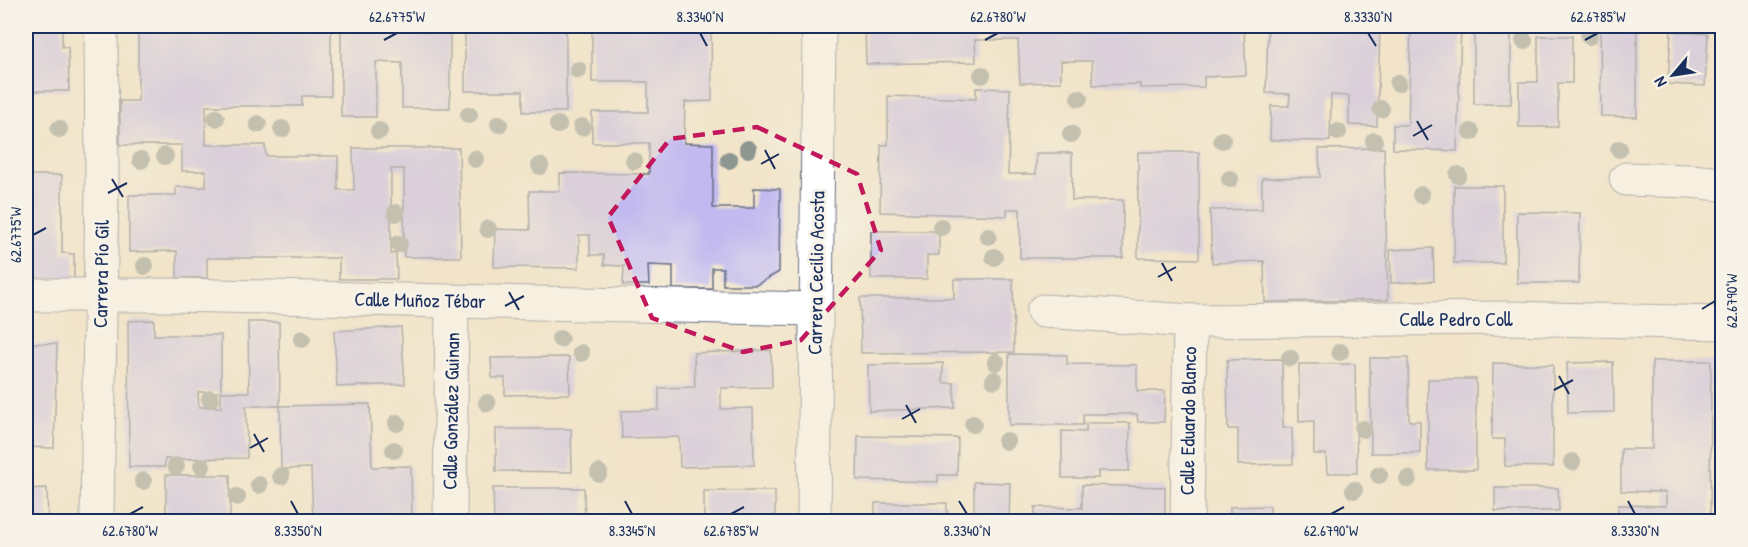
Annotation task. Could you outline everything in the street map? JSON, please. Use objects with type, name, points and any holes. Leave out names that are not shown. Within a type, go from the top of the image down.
[{"type":"street","name":"Carrera Pío Gil","points":[[97,522],[101,295],[101,26]]},
{"type":"street","name":"Carrera Cecilio Acosta","points":[[814,522],[819,26]]},
{"type":"street","points":[[1626,179],[1722,184]]},
{"type":"street","name":"Calle Muñoz Tébar","points":[[26,295],[173,295],[815,309]]},
{"type":"street","name":"Calle González Guinan","points":[[450,522],[452,301]]},
{"type":"street","name":"Calle Pedro Coll","points":[[1043,311],[1190,321],[1506,318],[1722,323]]},
{"type":"street","name":"Calle Eduardo Blanco","points":[[1187,522],[1190,321]]},
{"type":"highlighted area","points":[[757,127],[857,174],[881,250],[801,340],[743,352],[652,318],[608,217],[670,139]]},
{"type":"building","points":[[26,26],[62,26],[62,47],[68,47],[69,91],[32,91],[32,106],[26,106]]},
{"type":"building","points":[[138,26],[331,26],[331,96],[302,96],[302,106],[206,106],[206,145],[265,145],[266,156],[338,156],[338,190],[354,190],[353,148],[459,148],[461,257],[404,257],[404,169],[391,169],[391,254],[396,253],[397,279],[339,279],[339,258],[207,258],[207,278],[177,278],[177,251],[129,252],[129,195],[176,195],[176,187],[206,187],[206,171],[182,171],[182,145],[120,145],[120,101],[138,101]]},
{"type":"building","points":[[341,26],[426,26],[426,32],[450,32],[450,108],[402,108],[402,63],[376,62],[376,117],[341,117]]},
{"type":"building","points":[[465,26],[566,26],[566,112],[523,112],[523,91],[465,91]]},
{"type":"building","points":[[592,26],[711,26],[712,101],[685,102],[684,143],[713,144],[713,208],[754,208],[754,188],[780,189],[779,272],[756,285],[723,285],[723,268],[712,268],[712,289],[673,289],[673,266],[648,265],[649,285],[623,285],[624,266],[604,265],[604,255],[590,255],[590,235],[579,235],[579,268],[494,267],[495,229],[530,230],[529,191],[560,191],[560,173],[649,174],[649,143],[592,143],[592,112],[648,112],[648,82],[592,82]]},
{"type":"building","points":[[865,26],[1244,26],[1246,75],[1204,77],[1204,87],[1140,88],[1140,84],[1093,85],[1092,61],[1061,61],[1061,82],[1020,83],[1018,40],[975,40],[976,62],[866,64]]},
{"type":"building","points":[[1268,26],[1380,26],[1377,126],[1349,125],[1349,96],[1331,95],[1330,141],[1270,140],[1271,106],[1289,106],[1290,94],[1266,93]]},
{"type":"building","points":[[1411,26],[1461,26],[1457,151],[1393,149],[1393,125],[1408,125]]},
{"type":"building","points":[[1474,26],[1511,26],[1511,104],[1474,104]]},
{"type":"building","points":[[1600,26],[1637,26],[1637,117],[1601,116]]},
{"type":"building","points":[[1671,31],[1708,34],[1705,86],[1668,84]]},
{"type":"building","points":[[1538,36],[1572,36],[1572,83],[1558,83],[1558,127],[1519,127],[1519,82],[1538,82]]},
{"type":"building","points":[[976,88],[1010,89],[1008,174],[1036,174],[1036,153],[1072,153],[1072,200],[1123,200],[1123,258],[1020,258],[1020,209],[1007,209],[1007,216],[880,212],[881,145],[888,145],[888,96],[976,99]]},
{"type":"building","points":[[1384,148],[1388,300],[1265,302],[1264,261],[1212,263],[1210,210],[1262,209],[1262,178],[1320,177],[1319,149]]},
{"type":"building","points":[[1138,152],[1199,152],[1199,259],[1138,258]]},
{"type":"building","points":[[26,175],[62,175],[62,253],[74,254],[74,280],[26,280]]},
{"type":"building","points":[[1454,186],[1503,186],[1503,263],[1454,263]]},
{"type":"building","points":[[1517,212],[1580,213],[1579,283],[1517,283]]},
{"type":"building","points":[[871,231],[939,231],[939,255],[927,255],[927,279],[871,279]]},
{"type":"building","points":[[1433,248],[1434,281],[1391,283],[1390,250]]},
{"type":"building","points":[[954,279],[1013,279],[1014,352],[861,353],[860,298],[954,298]]},
{"type":"building","points":[[154,320],[154,335],[221,335],[221,392],[249,392],[248,322],[279,322],[280,406],[246,406],[247,458],[165,459],[165,467],[129,467],[128,321]],"holes":[[[198,392],[221,392],[221,407],[199,407]]]},
{"type":"building","points":[[401,327],[405,384],[337,387],[334,331]]},
{"type":"building","points":[[26,343],[57,344],[54,448],[26,447]]},
{"type":"building","points":[[771,350],[772,387],[721,388],[721,409],[753,408],[754,465],[680,467],[679,437],[622,438],[621,411],[659,410],[659,388],[695,387],[694,353]]},
{"type":"building","points":[[1009,354],[1067,355],[1067,364],[1137,365],[1137,391],[1165,391],[1164,422],[1138,422],[1137,414],[1083,414],[1083,425],[1009,425]]},
{"type":"building","points":[[569,357],[570,394],[505,395],[505,378],[492,378],[491,358]]},
{"type":"building","points":[[1370,358],[1408,358],[1409,421],[1420,421],[1420,453],[1371,453]]},
{"type":"building","points":[[1282,359],[1283,428],[1292,428],[1293,464],[1238,465],[1238,429],[1228,429],[1227,360]]},
{"type":"building","points":[[1652,361],[1711,361],[1710,522],[1618,522],[1618,505],[1666,506],[1666,492],[1621,491],[1621,449],[1652,449]]},
{"type":"building","points":[[1613,362],[1614,412],[1568,413],[1567,363]]},
{"type":"building","points":[[943,363],[943,383],[954,383],[955,408],[869,411],[868,365]]},
{"type":"building","points":[[1493,363],[1553,365],[1553,467],[1505,466],[1505,439],[1492,439]]},
{"type":"building","points":[[1299,364],[1355,364],[1357,473],[1327,473],[1326,454],[1314,454],[1314,421],[1299,422]]},
{"type":"building","points":[[1428,379],[1476,379],[1476,470],[1428,470]]},
{"type":"building","points":[[370,404],[372,467],[411,466],[412,521],[313,522],[311,468],[281,469],[280,406]]},
{"type":"building","points":[[1086,423],[1130,423],[1129,471],[1098,471],[1098,478],[1062,478],[1062,431],[1086,432]]},
{"type":"building","points":[[496,429],[571,429],[572,472],[496,471]]},
{"type":"building","points":[[858,436],[958,438],[957,475],[938,475],[938,482],[857,480]]},
{"type":"building","points":[[166,475],[230,475],[230,522],[166,522]]},
{"type":"building","points":[[974,482],[1010,483],[1009,522],[974,522]]},
{"type":"building","points":[[1082,485],[1165,487],[1165,522],[1035,522],[1035,507],[1082,508]]},
{"type":"building","points":[[47,488],[48,522],[26,522],[26,489]]},
{"type":"building","points":[[493,488],[584,488],[585,522],[494,522]]},
{"type":"building","points":[[1495,488],[1558,488],[1559,511],[1495,511]]},
{"type":"building","points":[[704,491],[775,491],[775,522],[704,522]]},
{"type":"building","points":[[875,503],[947,503],[947,522],[875,522]]},
{"type":"building","points":[[1270,506],[1270,522],[1230,522],[1230,507]]}]
